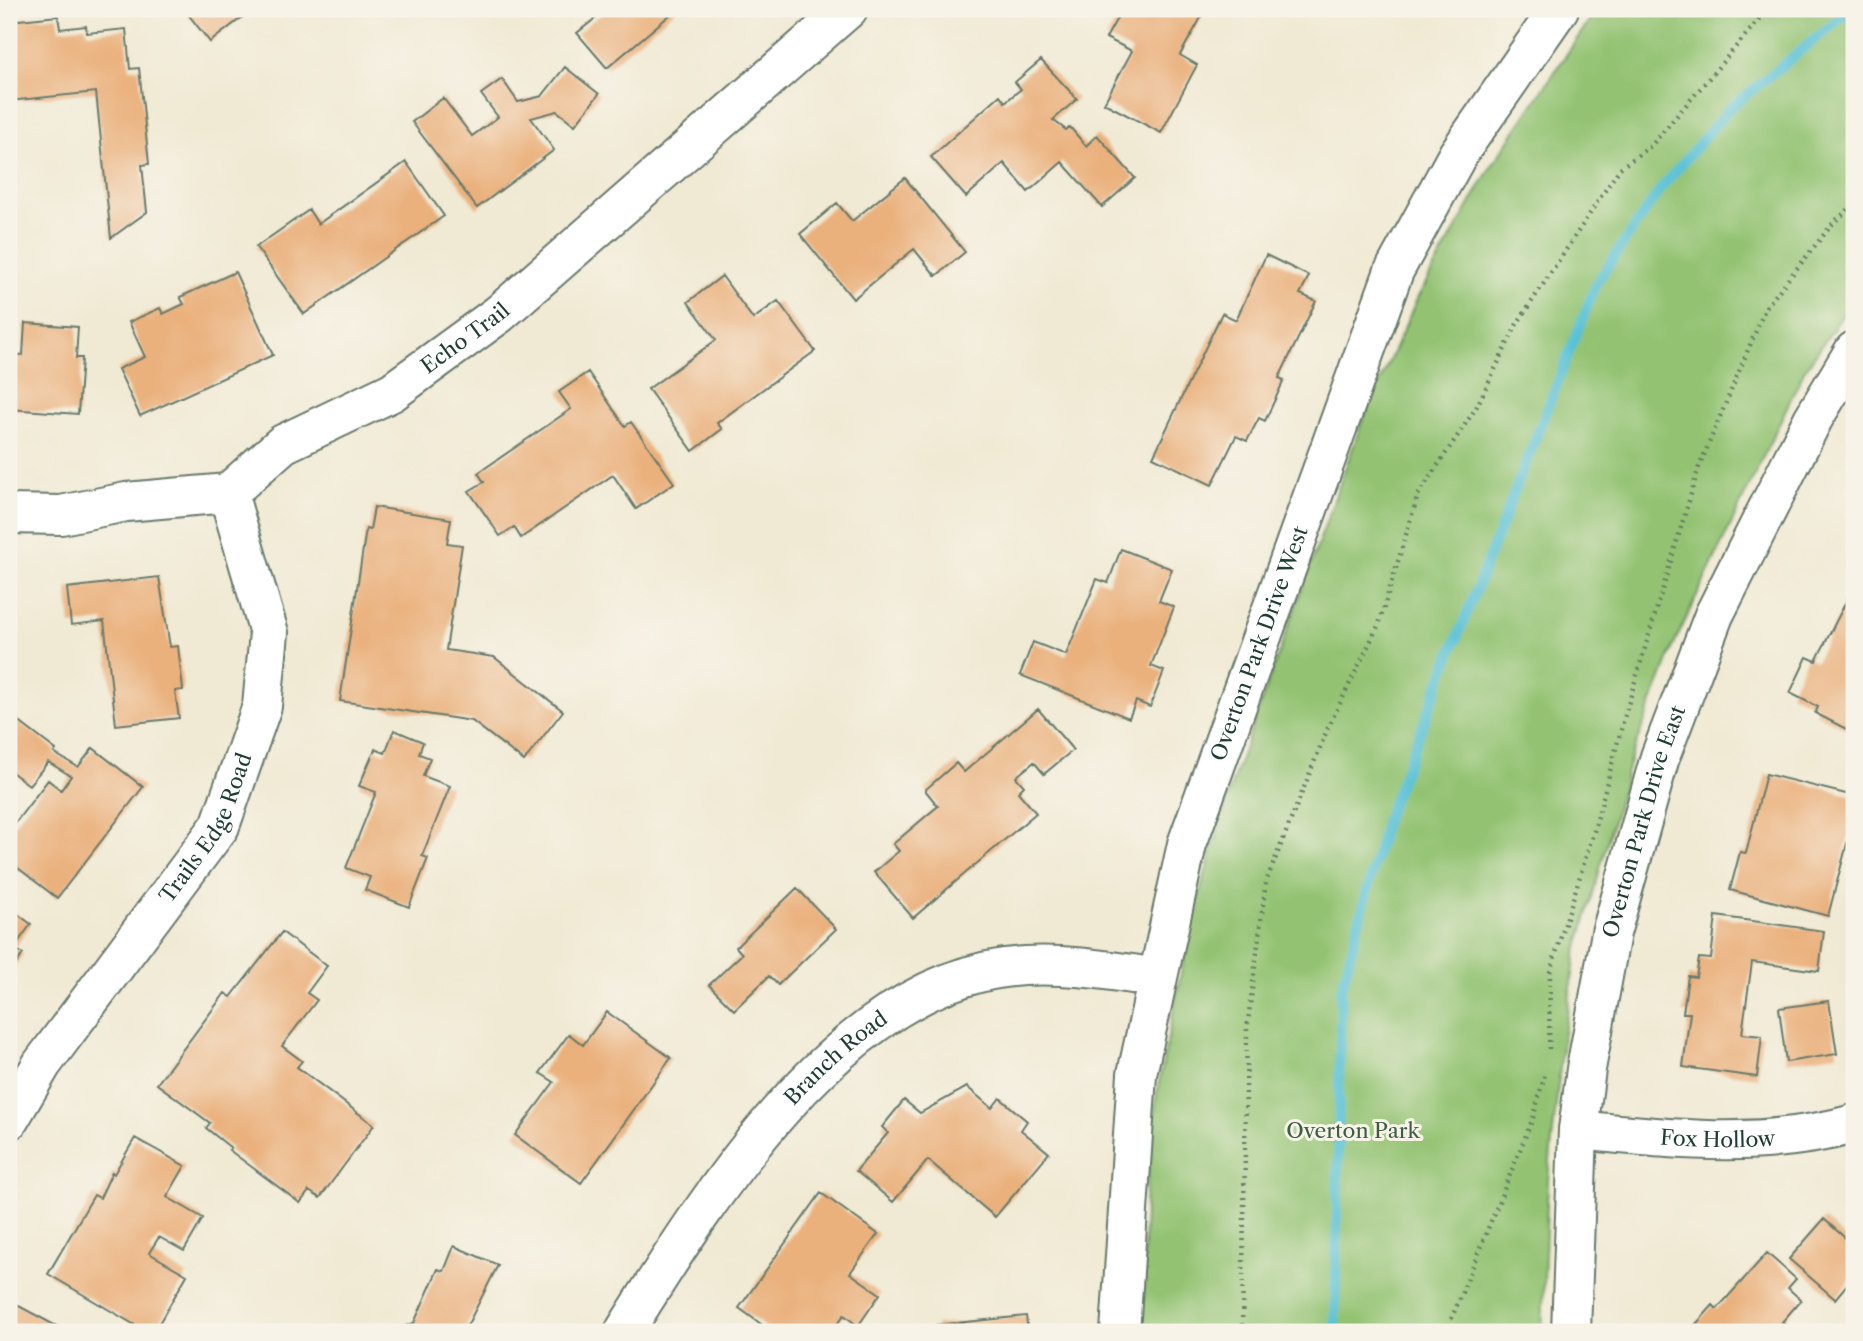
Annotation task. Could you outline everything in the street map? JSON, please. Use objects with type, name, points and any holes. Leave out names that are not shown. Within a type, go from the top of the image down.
[{"type":"street","name":"Echo Trail","points":[[228,493],[283,444],[392,393],[499,314],[848,9]]},
{"type":"street","name":"Overton Park Drive West","points":[[1120,1332],[1137,1074],[1187,844],[1394,271],[1458,154],[1559,9]]},
{"type":"street","name":"Overton Park Drive East","points":[[1571,1332],[1578,1130],[1598,998],[1611,933],[1660,757],[1720,603],[1813,419],[1854,351]]},
{"type":"street","points":[[9,514],[61,515],[126,502],[228,493]]},
{"type":"street","name":"Trails Edge Road","points":[[9,1120],[42,1064],[220,826],[262,706],[269,633],[228,493]]},
{"type":"street","name":"Branch Road","points":[[624,1332],[675,1250],[769,1125],[811,1075],[894,1009],[943,985],[1004,968],[1094,968],[1157,978]]},
{"type":"street","name":"Fox Hollow","points":[[1578,1130],[1683,1140],[1776,1140],[1854,1124]]},
{"type":"path","points":[[1242,1332],[1247,1029],[1266,882],[1327,730],[1379,624],[1418,495],[1476,408],[1517,324],[1620,168],[1651,146],[1768,9]]},
{"type":"green space","name":"Overton Park","points":[[1597,9],[1854,9],[1854,299],[1804,371],[1675,642],[1631,757],[1576,955],[1563,1040],[1548,1179],[1542,1332],[1142,1332],[1145,1201],[1156,1098],[1191,923],[1231,786],[1362,422],[1418,297],[1489,170]]},
{"type":"building","points":[[184,9],[253,9],[210,42]]},
{"type":"building","points":[[599,9],[677,9],[607,68],[577,33],[602,13]]},
{"type":"building","points":[[1122,9],[1206,9],[1180,55],[1197,65],[1161,133],[1104,103],[1132,51],[1106,38]]},
{"type":"building","points":[[58,16],[60,29],[86,26],[87,33],[126,29],[130,69],[139,68],[149,164],[142,165],[147,212],[111,238],[96,92],[9,101],[9,21]]},
{"type":"building","points":[[1041,60],[1077,99],[1053,120],[1066,130],[1070,127],[1086,146],[1097,135],[1135,178],[1102,207],[1062,162],[1028,192],[1004,163],[966,197],[931,157],[1000,95],[1005,102],[1021,89],[1015,82]]},
{"type":"building","points":[[565,67],[599,94],[575,125],[557,111],[531,118],[554,150],[477,208],[412,122],[443,98],[472,136],[498,117],[481,94],[502,79],[518,102],[542,96]]},
{"type":"building","points":[[406,162],[444,216],[304,314],[256,247],[309,210],[318,224]]},
{"type":"building","points":[[905,178],[965,252],[936,276],[914,249],[853,299],[800,234],[837,203],[852,221]]},
{"type":"building","points":[[1266,255],[1309,276],[1300,294],[1316,301],[1279,378],[1284,380],[1265,421],[1259,418],[1247,441],[1236,436],[1212,485],[1153,457],[1222,313],[1236,320]]},
{"type":"building","points":[[235,272],[273,355],[140,416],[118,369],[145,357],[129,322],[160,308],[163,314],[184,304],[180,297]]},
{"type":"building","points":[[722,276],[753,319],[778,301],[815,351],[717,423],[722,429],[693,451],[648,389],[716,340],[688,302]]},
{"type":"building","points":[[25,323],[78,327],[76,358],[82,358],[78,414],[9,409],[9,354],[23,355]]},
{"type":"building","points":[[588,372],[625,426],[631,422],[674,483],[636,509],[613,475],[521,538],[514,527],[500,536],[469,491],[484,482],[478,473],[571,409],[559,392]]},
{"type":"building","points":[[374,507],[451,519],[447,543],[462,545],[446,650],[494,657],[563,711],[524,761],[472,721],[340,701],[366,529],[370,530]]},
{"type":"building","points":[[1121,549],[1172,569],[1159,601],[1174,607],[1151,666],[1164,671],[1150,707],[1136,701],[1129,718],[1020,675],[1033,642],[1066,655],[1097,579],[1108,583]]},
{"type":"building","points":[[159,577],[170,647],[178,646],[183,690],[175,691],[179,718],[116,725],[104,621],[71,625],[67,588]]},
{"type":"building","points":[[1854,586],[1854,733],[1815,713],[1818,707],[1790,693],[1807,657],[1816,661]]},
{"type":"building","points":[[1038,709],[1073,750],[1044,774],[1034,762],[1016,777],[1024,786],[1018,792],[1036,813],[913,918],[874,872],[899,851],[893,844],[938,806],[925,790],[956,763],[964,772]]},
{"type":"building","points":[[9,714],[56,750],[54,753],[78,767],[93,748],[143,787],[57,898],[9,861],[9,831],[48,780],[61,790],[71,776],[48,762],[29,785],[9,770]]},
{"type":"building","points":[[394,730],[423,742],[419,754],[430,758],[423,776],[450,786],[422,856],[428,858],[409,907],[365,890],[370,877],[346,868],[376,792],[359,786],[375,749],[385,753]]},
{"type":"building","points":[[1766,774],[1854,796],[1854,817],[1828,916],[1730,890],[1740,852],[1746,853]]},
{"type":"building","points":[[797,888],[836,929],[778,985],[769,976],[734,1010],[709,985],[742,954],[736,947]]},
{"type":"building","points":[[9,908],[31,924],[14,948],[23,954],[9,974]]},
{"type":"building","points":[[1716,916],[1824,931],[1819,971],[1752,962],[1742,1034],[1762,1036],[1757,1077],[1683,1067],[1690,1013],[1683,1013],[1688,976],[1696,977],[1699,958],[1711,959]]},
{"type":"building","points":[[282,932],[327,966],[307,993],[317,1000],[282,1046],[302,1061],[297,1067],[374,1125],[320,1198],[309,1191],[300,1203],[229,1150],[231,1148],[206,1128],[210,1123],[157,1084],[225,993],[231,997]]},
{"type":"building","points":[[1829,1001],[1837,1054],[1786,1062],[1779,1008]]},
{"type":"building","points":[[607,1012],[671,1058],[581,1183],[515,1135],[554,1082],[540,1073],[569,1034],[583,1045]]},
{"type":"building","points":[[967,1087],[992,1108],[1000,1098],[1027,1121],[1021,1130],[1049,1153],[995,1217],[928,1160],[893,1202],[856,1171],[888,1133],[882,1127],[904,1100],[920,1113]]},
{"type":"building","points":[[135,1138],[185,1166],[167,1197],[203,1218],[184,1251],[159,1237],[149,1253],[187,1275],[154,1332],[147,1332],[48,1274],[94,1195],[100,1198],[112,1172],[114,1174]]},
{"type":"building","points":[[821,1193],[878,1234],[850,1273],[880,1294],[858,1326],[844,1315],[831,1332],[772,1332],[739,1308]]},
{"type":"building","points":[[1824,1219],[1854,1246],[1854,1276],[1835,1299],[1789,1259]]},
{"type":"building","points":[[454,1246],[498,1265],[464,1332],[390,1332],[414,1323],[438,1269],[444,1271]]},
{"type":"building","points":[[1767,1253],[1796,1279],[1788,1288],[1801,1300],[1782,1322],[1794,1332],[1689,1332],[1713,1305],[1717,1309]]},
{"type":"building","points":[[15,1304],[60,1328],[58,1332],[9,1332],[9,1318]]},
{"type":"building","points":[[1026,1316],[1028,1332],[937,1332],[936,1325]]},
{"type":"waterway","points":[[1335,1332],[1341,991],[1386,819],[1597,282],[1662,187],[1728,110],[1852,9]]}]
